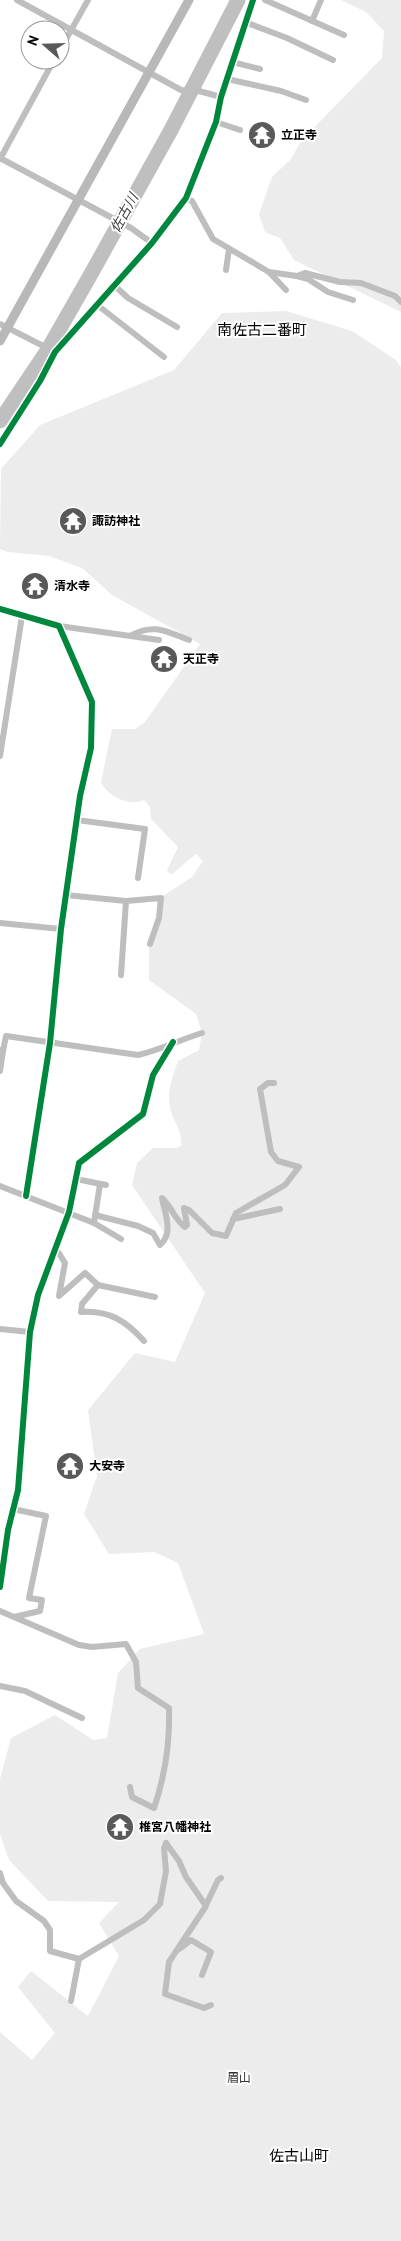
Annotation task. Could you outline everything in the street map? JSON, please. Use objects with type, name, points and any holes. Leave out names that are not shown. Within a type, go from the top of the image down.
[{"type":"street","points":[[17,0],[182,90],[199,91],[220,97]]},
{"type":"street","points":[[71,30],[88,0]]},
{"type":"street","points":[[0,340],[4,326],[78,199],[189,0]]},
{"type":"street","points":[[0,444],[40,381],[52,351],[152,243],[186,198],[216,122],[220,97],[253,0]]},
{"type":"street","points":[[265,0],[344,35]]},
{"type":"street","points":[[312,21],[321,0]]},
{"type":"street","points":[[244,22],[286,38],[333,60]]},
{"type":"street","points":[[232,62],[260,69]]},
{"type":"street","points":[[48,70],[0,158],[124,224],[152,243]]},
{"type":"street","points":[[227,79],[281,91],[306,100]]},
{"type":"street","points":[[216,122],[240,130]]},
{"type":"street","points":[[186,198],[192,201],[213,239],[269,272],[286,290]]},
{"type":"street","points":[[226,270],[230,249]]},
{"type":"street","points":[[269,272],[308,279],[328,292],[353,300]]},
{"type":"street","points":[[297,276],[305,273],[340,282],[361,283],[395,296],[401,302]]},
{"type":"street","points":[[114,285],[128,298],[177,327]]},
{"type":"street","points":[[96,304],[164,358]]},
{"type":"street","points":[[4,326],[52,351]]},
{"type":"street","points":[[0,609],[60,626],[159,640]]},
{"type":"street","points":[[0,756],[1,739],[22,616]]},
{"type":"street","points":[[26,1196],[50,1043],[61,929],[77,820],[91,748],[92,702],[60,626]]},
{"type":"street","points":[[132,635],[142,630],[156,628],[189,640]]},
{"type":"street","points":[[77,820],[145,829],[138,878]]},
{"type":"street","points":[[66,895],[126,900],[161,898],[158,918],[150,944]]},
{"type":"street","points":[[121,975],[126,900]]},
{"type":"street","points":[[0,923],[61,929]]},
{"type":"street","points":[[0,1071],[1,1051],[6,1036],[138,1054],[159,1050],[173,1042],[202,1033]]},
{"type":"street","points":[[0,1587],[8,1530],[19,1482],[30,1332],[38,1295],[69,1212],[79,1163],[143,1114],[153,1075],[173,1042]]},
{"type":"street","points":[[95,1215],[138,1226],[153,1233],[160,1245],[166,1241],[169,1233],[162,1198],[168,1203],[179,1222],[185,1227],[187,1225],[184,1208],[189,1210],[212,1233],[226,1236],[236,1212],[285,1185],[298,1167],[278,1160],[271,1152],[260,1089],[268,1083],[274,1083]]},
{"type":"street","points":[[76,1180],[103,1184],[94,1223]]},
{"type":"street","points":[[0,1186],[69,1212],[94,1223],[121,1239]]},
{"type":"street","points":[[233,1219],[280,1209]]},
{"type":"street","points":[[56,1247],[65,1263],[59,1296],[85,1272],[98,1285],[155,1297]]},
{"type":"street","points":[[98,1285],[82,1304],[81,1312],[98,1310],[129,1324],[144,1341]]},
{"type":"street","points":[[0,1329],[30,1332]]},
{"type":"street","points":[[13,1509],[46,1516],[29,1598],[42,1600],[40,1611],[14,1617]]},
{"type":"street","points":[[0,1611],[79,1645],[92,1647],[126,1644],[136,1662],[138,1688],[169,1708],[170,1723],[164,1779],[154,1808],[132,1797],[130,1787]]},
{"type":"street","points":[[0,1686],[25,1691],[82,1718]]},
{"type":"street","points":[[0,1873],[3,1882],[16,1901],[44,1921],[50,1930],[50,1951],[79,1959],[144,1920],[160,1904],[166,1871],[164,1848],[166,1843],[179,1861],[186,1877],[206,1905]]},
{"type":"street","points":[[210,2005],[204,2008],[166,1994],[169,1962],[221,1878]]},
{"type":"street","points":[[175,1952],[191,1940],[211,1952],[202,1975]]},
{"type":"street","points":[[71,2001],[79,1959]]},
{"type":"green space","points":[[341,0],[401,0],[401,312],[294,260],[280,238],[265,232],[259,214],[272,177],[291,159],[301,141],[382,58],[384,31],[366,12]]},
{"type":"green space","name":"眉山","points":[[286,311],[352,331],[396,360],[401,368],[401,2241],[0,2241],[0,2032],[32,2060],[55,2033],[18,1987],[31,1971],[88,2016],[119,1956],[99,1923],[119,1902],[48,1901],[9,1860],[0,1834],[0,1779],[11,1738],[55,1715],[93,1740],[107,1738],[118,1673],[140,1649],[204,1634],[178,1563],[154,1552],[109,1554],[84,1514],[97,1476],[88,1410],[135,1353],[175,1362],[205,1293],[132,1185],[137,1163],[153,1148],[176,1148],[181,1146],[180,1133],[171,1112],[170,1086],[178,1061],[199,1050],[202,1033],[196,1014],[149,980],[149,948],[158,928],[163,896],[192,877],[203,861],[196,854],[172,874],[169,873],[167,870],[178,847],[151,819],[150,807],[144,800],[132,802],[114,796],[108,792],[101,782],[112,729],[135,729],[145,722],[200,644],[112,595],[82,568],[49,556],[8,552],[0,549],[1,469],[40,425],[174,370],[222,313]]},
{"type":"waterway","name":"佐古川","points":[[0,421],[47,351],[91,274],[171,130],[238,0]]},
{"type":"cycle path","points":[[0,444],[40,381],[55,352],[152,243],[186,198],[216,122],[221,97],[253,0]]},
{"type":"cycle path","points":[[0,609],[59,626],[92,702],[91,748],[80,796],[61,929],[50,1043],[26,1196]]},
{"type":"cycle path","points":[[0,1587],[8,1530],[18,1490],[30,1332],[38,1295],[69,1212],[79,1163],[143,1114],[153,1075],[173,1042]]},
{"type":"place","name":"立正寺","points":[[262,135]]},
{"type":"place","name":"諏訪神社","points":[[73,521]]},
{"type":"place","name":"清水寺","points":[[35,586]]},
{"type":"place","name":"天正寺","points":[[164,659]]},
{"type":"place","name":"大安寺","points":[[70,1466]]},
{"type":"place","name":"椎宮八幡神社","points":[[120,1827]]},
{"type":"district","name":"南佐古二番町","points":[[262,330]]},
{"type":"district","name":"佐古山町","points":[[299,2156]]}]
